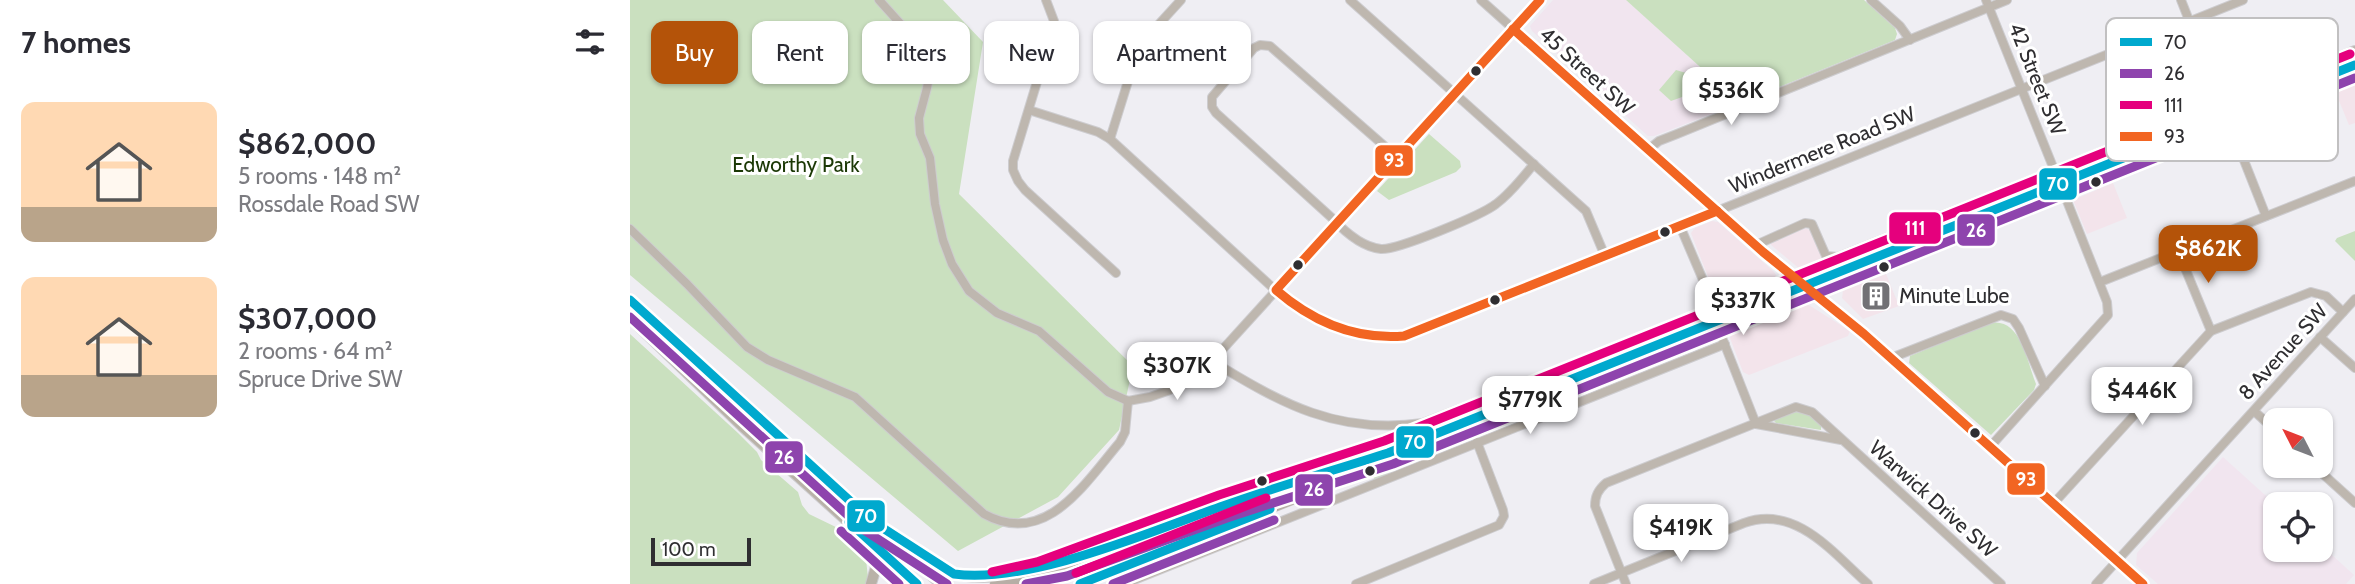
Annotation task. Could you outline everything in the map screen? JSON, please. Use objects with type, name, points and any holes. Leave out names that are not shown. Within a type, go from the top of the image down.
[{"type":"highway","points":[[630,300],[942,584]]},
{"type":"highway","points":[[630,318],[733,418],[917,584]]},
{"type":"highway","points":[[872,522],[954,574],[973,578],[995,577],[1063,565]]},
{"type":"highway","points":[[859,532],[876,562],[877,571],[871,584]]},
{"type":"highway","points":[[1039,584],[1108,558],[1140,536]]},
{"type":"main road","points":[[2338,72],[2355,65]]},
{"type":"main road","points":[[2338,84],[2355,78]]},
{"type":"main road","points":[[995,584],[1032,576],[1223,506],[1388,453],[2113,161]]},
{"type":"main road","points":[[1080,584],[2139,161]]},
{"type":"main road","points":[[1290,485],[1296,491],[1292,500]]},
{"type":"street","points":[[879,0],[916,41],[930,70],[919,118],[920,134],[930,158],[935,204],[943,240],[961,281],[987,306],[1039,331],[1108,392],[1128,401],[1170,390],[1212,361],[1539,0]]},
{"type":"street","points":[[1046,0],[1055,21],[1054,29],[1013,161],[1013,170],[1018,181],[1116,273]]},
{"type":"street","points":[[1110,139],[1139,46],[1181,0]]},
{"type":"street","points":[[1350,0],[1586,211],[1605,256]]},
{"type":"street","name":"45 Street SW","points":[[1481,0],[1717,211],[1891,358],[2143,584]]},
{"type":"street","points":[[1871,0],[1900,26],[1909,40]]},
{"type":"street","points":[[1649,149],[1659,141],[1909,40],[1987,4],[2007,0]]},
{"type":"street","points":[[2180,0],[2188,18]]},
{"type":"street","name":"Windermere Road SW","points":[[2197,18],[2243,0]]},
{"type":"street","name":"42 Street SW","points":[[1987,4],[2055,172]]},
{"type":"street","points":[[1397,157],[1275,48],[1264,44],[1254,48],[1214,93],[1212,107],[1346,234],[1380,249],[1398,246],[1490,208],[1508,193],[1534,164]]},
{"type":"street","points":[[2338,57],[2355,50]]},
{"type":"street","name":"Windermere Road SW","points":[[1029,110],[1098,132],[1110,139],[1292,304],[1313,316],[1363,335],[1396,337],[1418,331],[2106,55]]},
{"type":"street","points":[[1756,245],[1805,223],[1812,224],[1825,256],[1833,258],[2106,151]]},
{"type":"street","points":[[2244,161],[2266,216]]},
{"type":"street","points":[[2100,282],[2355,181]]},
{"type":"street","points":[[1990,447],[2107,318],[2108,306],[2100,282],[2063,191]]},
{"type":"street","points":[[1212,361],[1274,397],[1328,418],[1383,427],[1423,423],[1698,316],[1709,308],[1712,301],[1680,226]]},
{"type":"street","points":[[630,229],[671,267],[747,347],[768,360],[855,397],[984,514],[1003,523],[1033,522],[1064,506],[1120,442],[1125,432],[1128,401]]},
{"type":"street","points":[[2178,251],[2211,331]]},
{"type":"street","points":[[2054,503],[2211,331],[2311,292],[2326,296],[2343,312]]},
{"type":"street","name":"8 Avenue SW","points":[[2096,584],[2355,299]]},
{"type":"street","points":[[1891,358],[2001,315],[2013,319],[2019,328],[2045,386]]},
{"type":"street","points":[[1719,330],[1756,424]]},
{"type":"street","points":[[2320,337],[2355,369]]},
{"type":"street","points":[[1124,584],[1143,581],[1477,442],[1725,344]]},
{"type":"street","name":"Warwick Drive SW","points":[[1621,573],[1595,506],[1595,498],[1606,483],[1756,424],[1773,414],[1791,407],[1801,407],[1812,412],[2001,584]]},
{"type":"street","points":[[2254,411],[2263,419]]},
{"type":"street","name":"Warwick Drive SW","points":[[1756,424],[1841,440]]},
{"type":"street","points":[[1356,584],[1499,525],[1504,516],[1503,510],[1477,442]]},
{"type":"street","points":[[2327,478],[2355,503]]},
{"type":"street","points":[[1594,584],[1744,523],[1769,519],[1796,524],[1806,529],[1868,584]]},
{"type":"street","points":[[1621,573],[1626,584]]},
{"type":"shaded area","points":[[1553,0],[1626,0],[1740,103],[1648,136],[1532,31],[1530,26]]},
{"type":"shaded area","points":[[2355,83],[2355,123],[2349,125],[2338,98],[2338,90]]},
{"type":"shaded area","points":[[2113,183],[2127,218],[2087,234],[2073,200]]},
{"type":"shaded area","points":[[1712,221],[1718,222],[1774,272],[1776,275],[1772,283],[1719,305],[1691,233],[1695,228]]},
{"type":"shaded area","points":[[1805,228],[1812,231],[1825,260],[1801,270],[1770,244]]},
{"type":"shaded area","points":[[1886,274],[1899,306],[1863,319],[1842,298],[1843,291]]},
{"type":"shaded area","points":[[1804,302],[1850,331],[1848,336],[1749,375],[1743,372],[1730,338],[1734,330]]},
{"type":"shaded area","points":[[2223,457],[2263,493],[2263,562],[2333,562],[2333,556],[2354,575],[2346,584],[2158,584],[2136,565],[2137,553]]},
{"type":"green space","name":"Edworthy Park","points":[[630,0],[943,0],[963,21],[862,21],[862,84],[970,84],[970,28],[983,42],[959,194],[1133,366],[1119,430],[1058,497],[958,551],[630,275]]},
{"type":"green space","points":[[1626,0],[1864,0],[1895,28],[1897,34],[1895,40],[1740,103]]},
{"type":"green space","points":[[1676,70],[1693,75],[1698,83],[1696,92],[1671,101],[1659,90]]},
{"type":"green space","points":[[1429,134],[1460,161],[1461,167],[1456,172],[1389,200],[1377,191]]},
{"type":"green space","points":[[2355,231],[2355,261],[2335,241]]},
{"type":"green space","points":[[1991,323],[2001,323],[2016,334],[2036,384],[2034,390],[1991,435],[1909,363],[1910,356]]},
{"type":"green space","points":[[630,334],[798,492],[802,505],[809,514],[842,530],[860,548],[866,559],[868,578],[865,584],[630,584]]},
{"type":"green space","points":[[1709,343],[1374,479],[1373,476],[1383,469],[1626,370]]},
{"type":"green space","points":[[1791,411],[1808,414],[1821,424],[1821,430],[1774,421]]},
{"type":"transit line","name":"93","points":[[1540,0],[1276,290],[1320,320],[1352,332],[1404,336],[1717,211]]},
{"type":"transit line","name":"93","points":[[1513,29],[1763,252],[1864,334],[2143,584]]},
{"type":"transit line","name":"111","points":[[2338,59],[2350,54]]},
{"type":"transit line","name":"70","points":[[2338,72],[2355,65]]},
{"type":"transit line","name":"26","points":[[2338,85],[2355,78]]},
{"type":"transit line","name":"111","points":[[992,572],[1037,562],[1219,495],[1384,441],[2106,152]]},
{"type":"transit line","name":"70","points":[[630,300],[872,521],[954,574],[984,575],[1052,564],[1088,554],[1241,500],[1388,453],[2116,161]]},
{"type":"transit line","name":"26","points":[[1026,584],[1067,576],[1227,518],[1393,464],[2148,161]]},
{"type":"transit line","name":"26","points":[[630,317],[864,530],[947,584]]},
{"type":"transit line","name":"111","points":[[1076,573],[1266,498]]},
{"type":"transit line","name":"70","points":[[1080,584],[1270,509]]},
{"type":"transit line","name":"26","points":[[1113,584],[1274,520]]},
{"type":"transit line","name":"70","points":[[849,522],[917,584]]},
{"type":"transit line","name":"26","points":[[841,531],[899,584]]},
{"type":"place","name":"Minute Lube","points":[[1876,296]]}]
